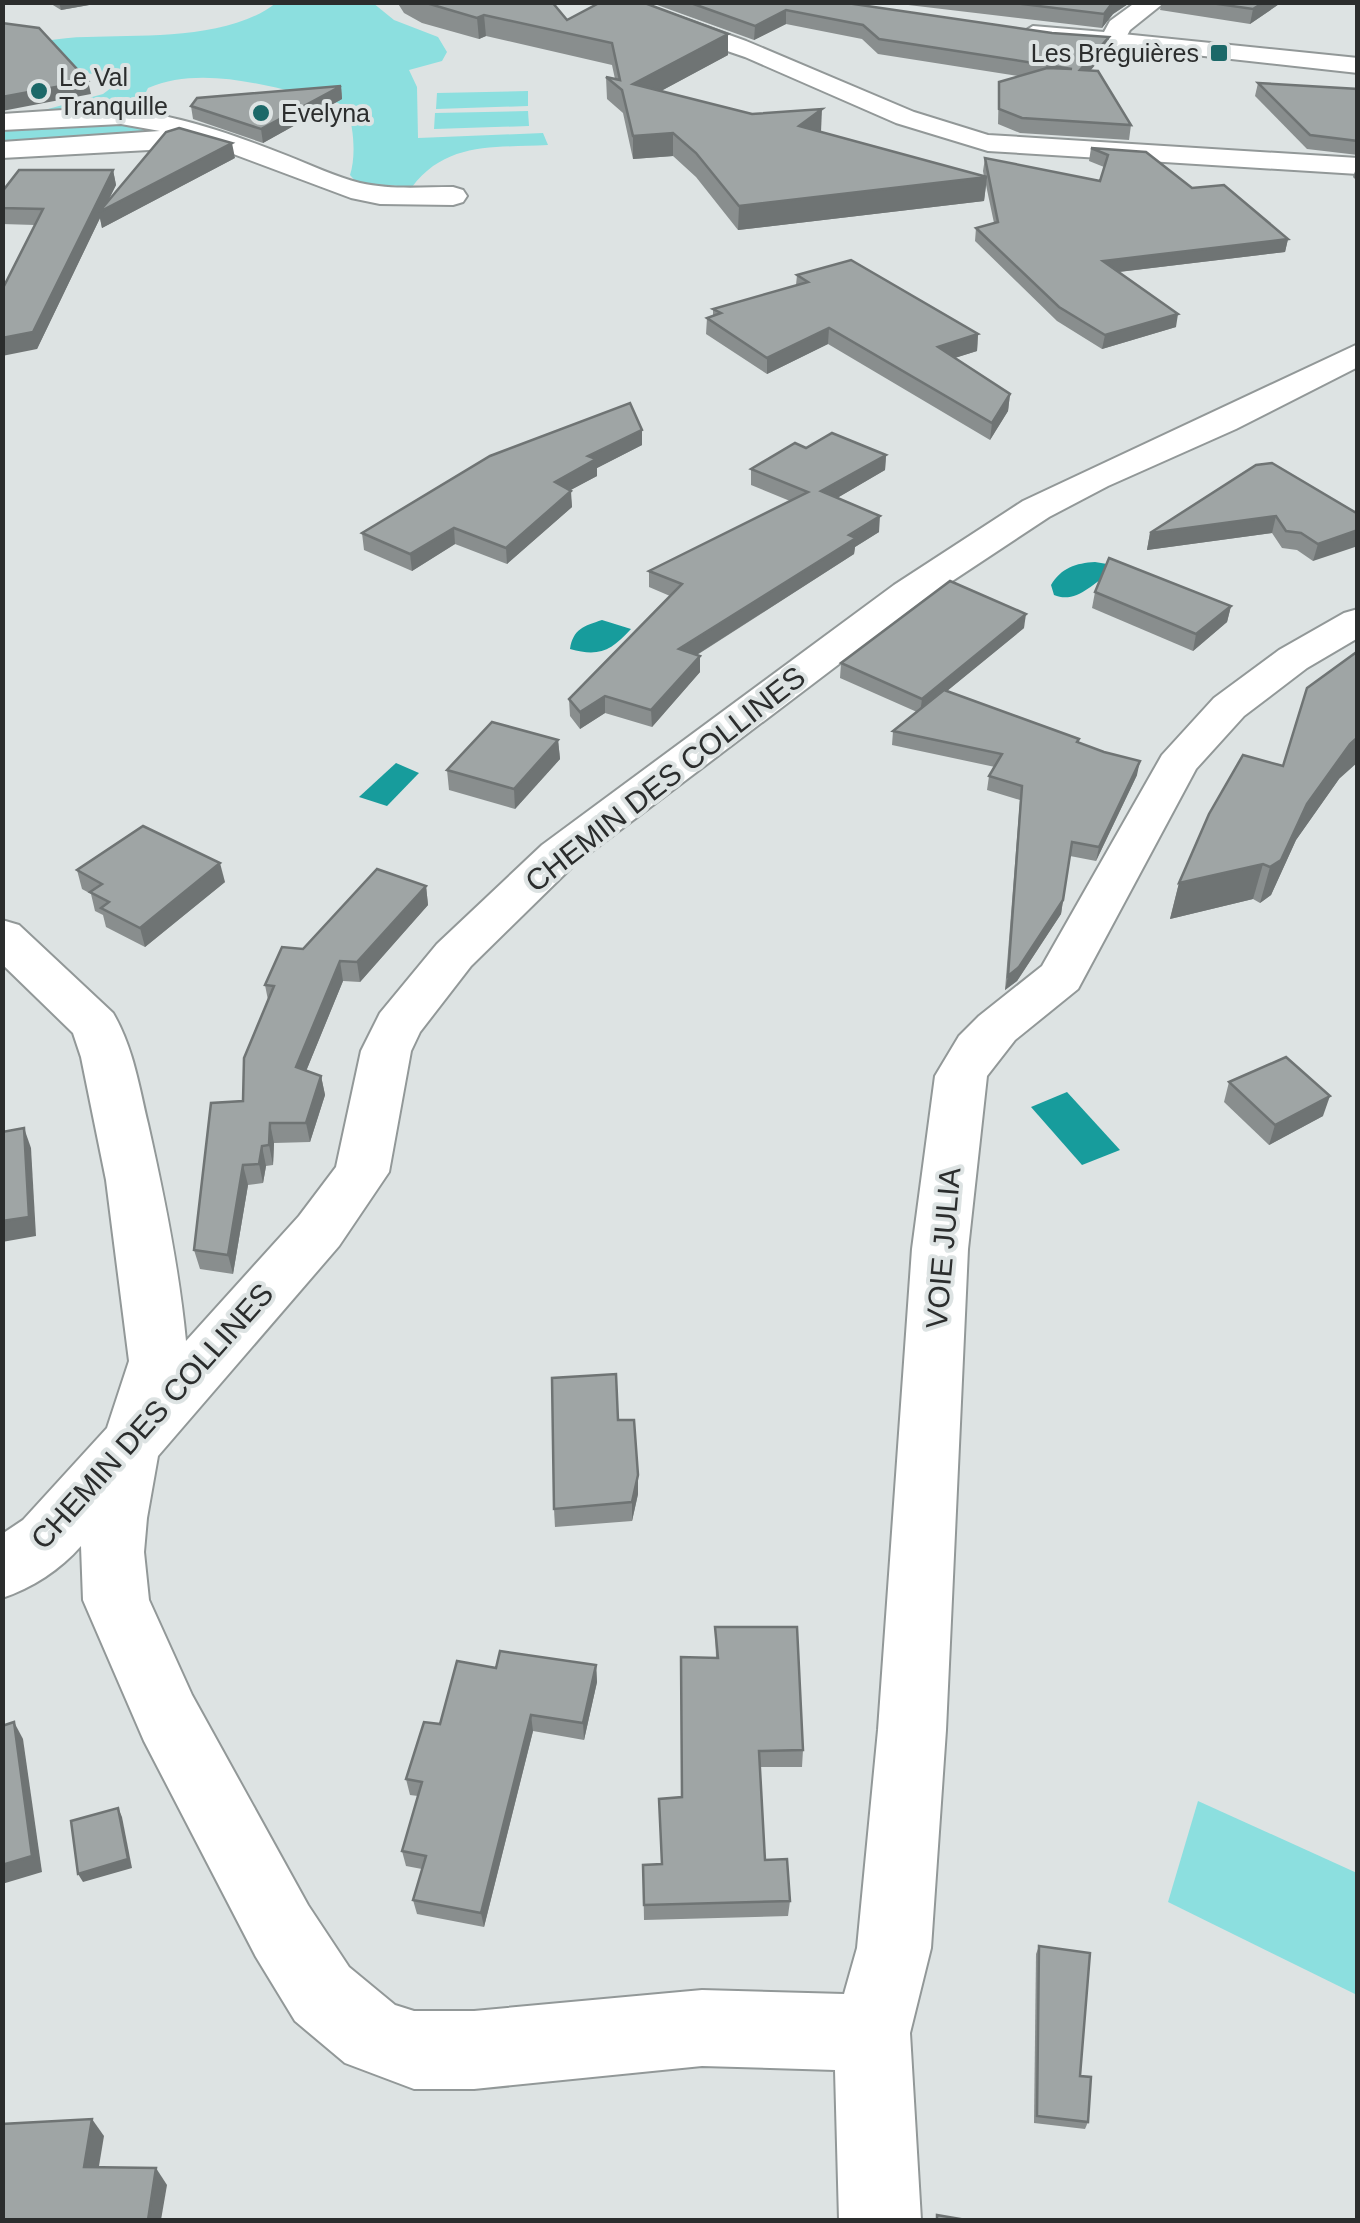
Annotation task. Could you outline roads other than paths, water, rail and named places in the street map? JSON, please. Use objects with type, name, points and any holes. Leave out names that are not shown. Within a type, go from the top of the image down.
[{"type":"street","points":[[622,2],[632,10],[739,46],[915,123],[954,136],[988,143],[1358,166]]},
{"type":"street","points":[[1113,40],[1119,26],[1153,2]]},
{"type":"street","points":[[1002,29],[1358,66]]},
{"type":"street","points":[[2,122],[116,117],[168,123],[176,130],[238,146],[350,190],[380,195],[454,196]]},
{"type":"street","points":[[2,150],[149,142],[170,137],[176,130]]},
{"type":"street","name":"CHEMIN DES COLLINES","points":[[2,1570],[46,1540],[128,1452],[319,1231],[362,1172],[386,1051],[414,1002],[454,954],[558,855],[908,593],[1036,509],[1095,478],[1224,422],[1358,354]]},
{"type":"street","name":"VOIE JULIA","points":[[880,2220],[872,2033],[894,1948],[921,1595],[940,1250],[961,1076],[977,1049],[997,1028],[1060,977],[1177,764],[1228,707],[1293,659],[1358,621]]},
{"type":"street","points":[[2,936],[94,1026],[107,1056],[133,1180],[156,1316],[158,1361],[128,1452],[114,1518],[116,1600],[168,1718],[282,1931],[322,1994],[372,2036],[414,2050],[474,2050],[702,2028],[872,2033]]},
{"type":"place","name":"Les Bréguières","points":[[1219,53]]},
{"type":"place","name":"Le Val Tranquille","points":[[39,91]]},
{"type":"place","name":"Evelyna","points":[[261,113]]}]
